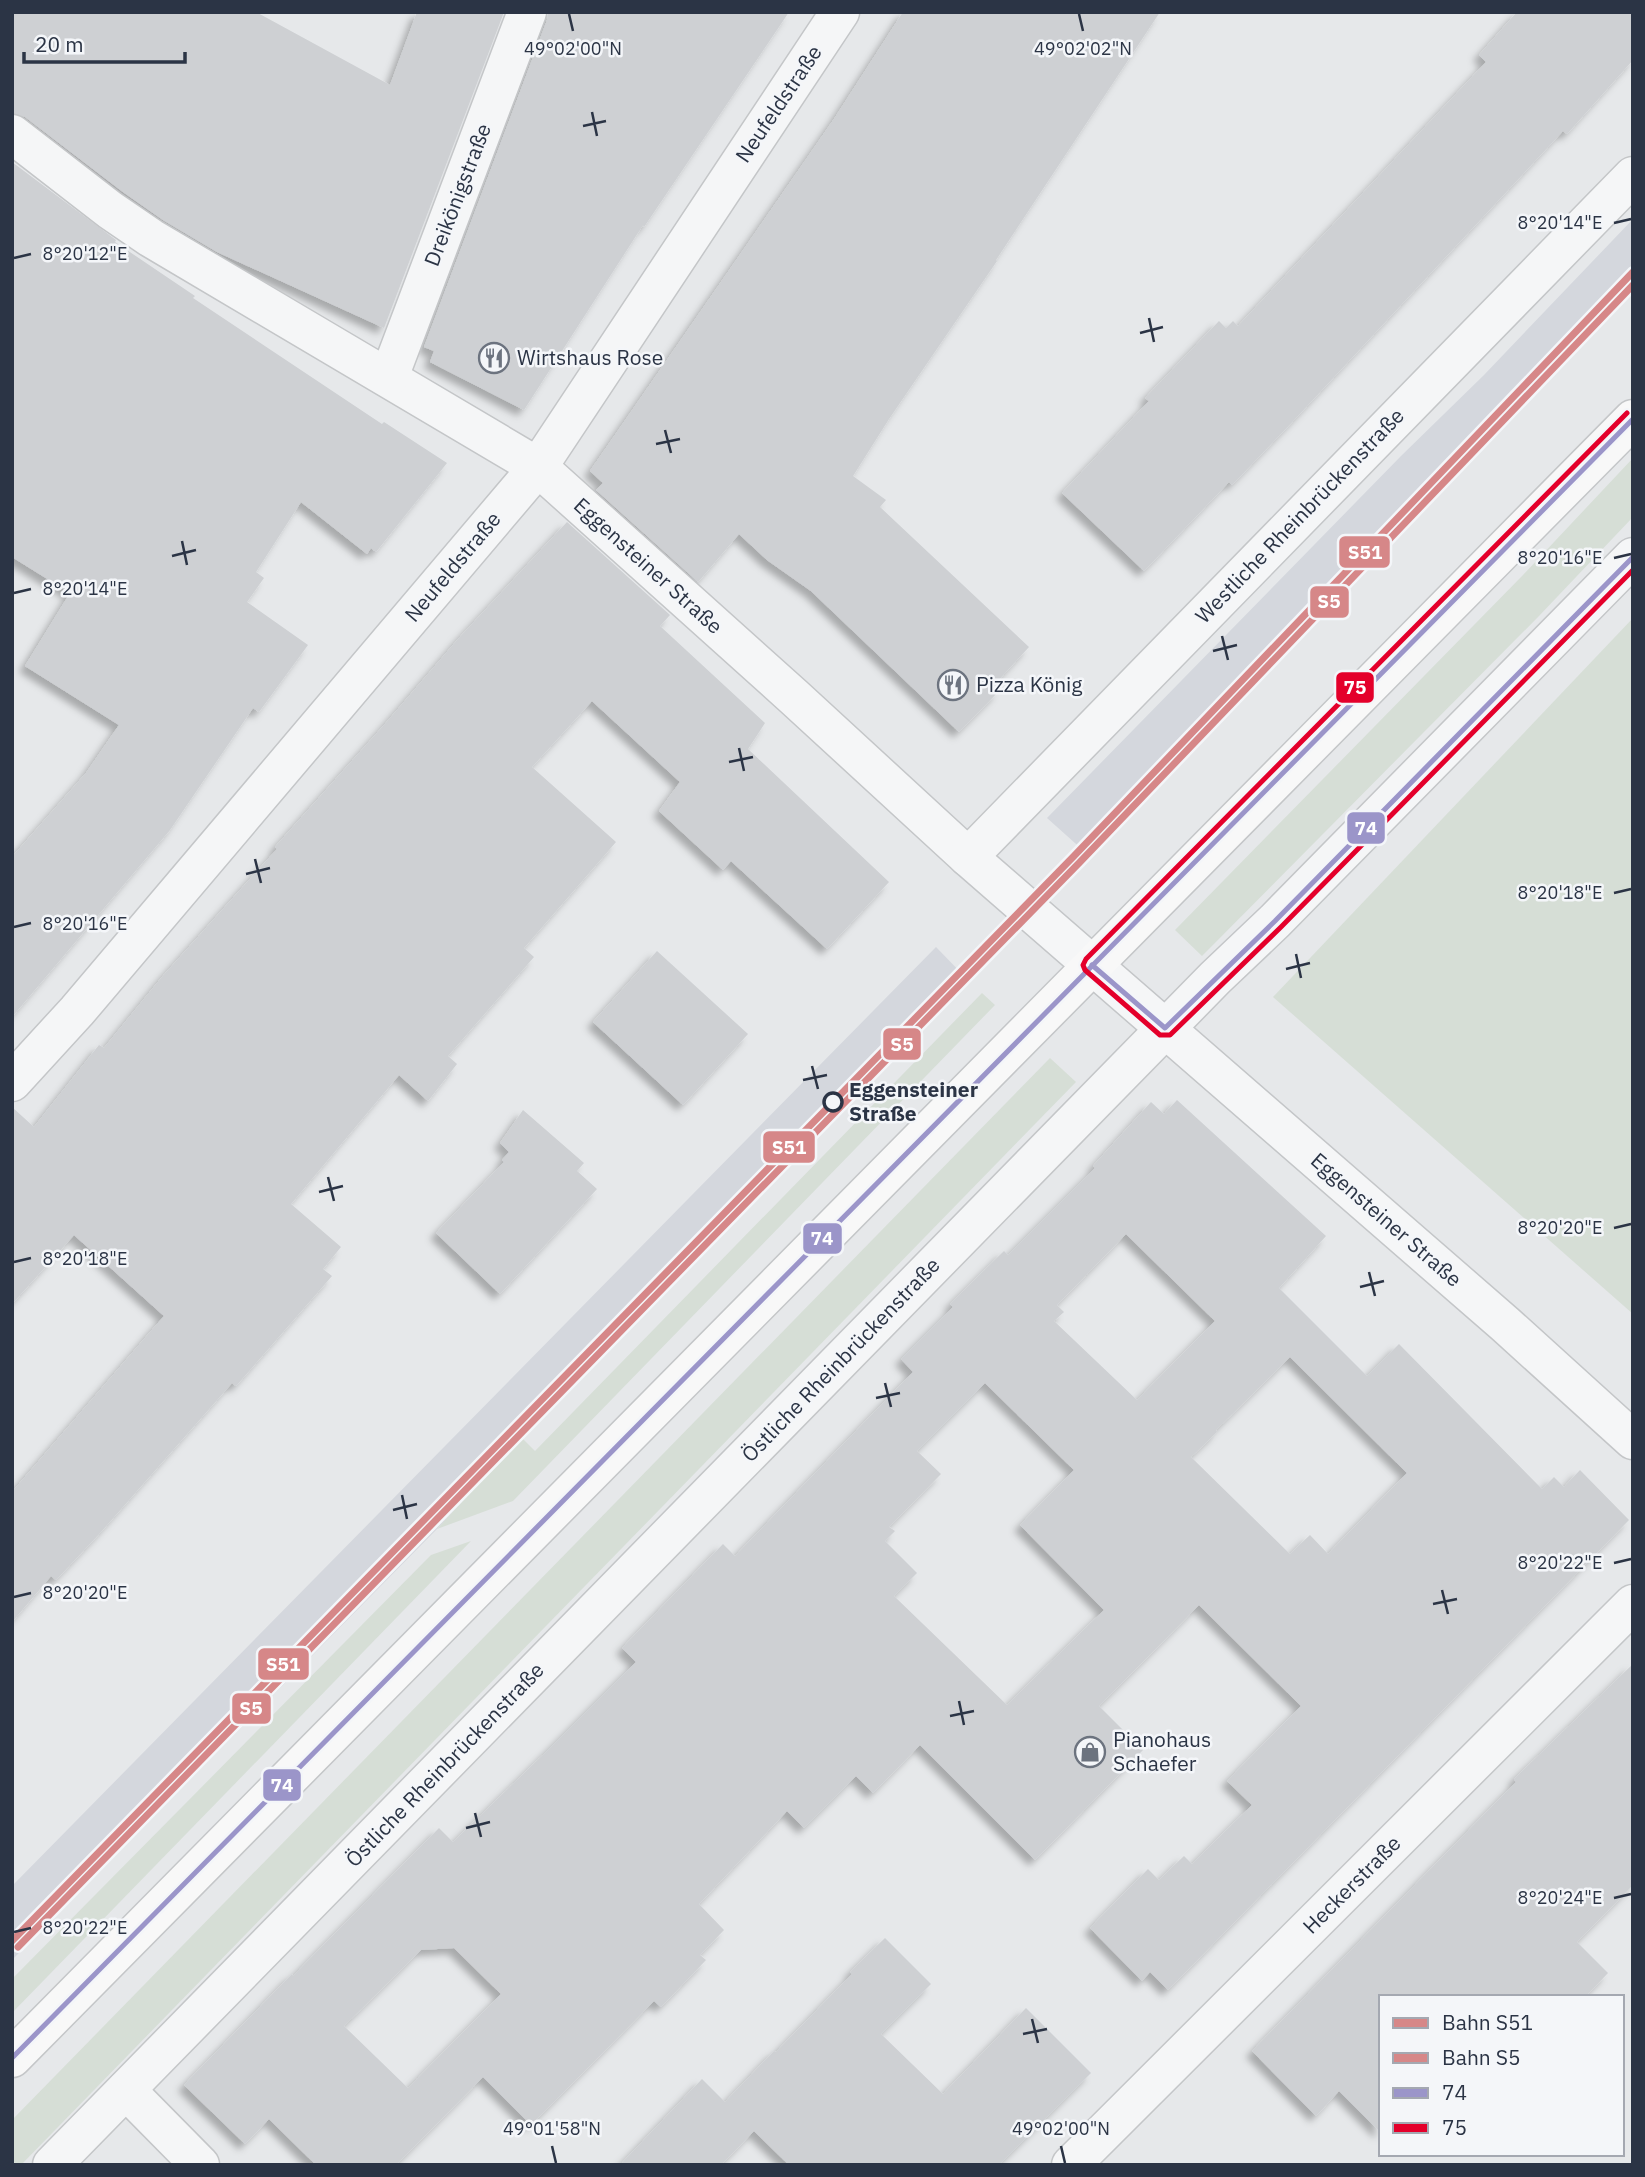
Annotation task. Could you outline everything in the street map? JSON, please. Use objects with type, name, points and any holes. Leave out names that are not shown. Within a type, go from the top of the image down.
[{"type":"main road","points":[[12,2058],[1633,419]]},
{"type":"street","name":"Dreikönigstraße","points":[[389,377],[527,12]]},
{"type":"street","name":"Neufeldstraße","points":[[12,1082],[77,1011],[538,467],[840,12]]},
{"type":"street","name":"Eggensteiner Straße","points":[[12,134],[110,210],[151,238],[538,467],[968,857],[1495,1315],[1633,1440]]},
{"type":"street","name":"Westliche Rheinbrückenstraße","points":[[968,857],[1633,176]]},
{"type":"street","name":"Östliche Rheinbrückenstraße","points":[[52,2165],[1165,1028],[1275,922],[1633,557]]},
{"type":"street","name":"Heckerstraße","points":[[1071,2165],[1633,1604]]},
{"type":"street","points":[[126,2090],[200,2165]]},
{"type":"shaded area","points":[[1633,219],[1633,293],[1509,421],[1431,496],[1085,852],[1047,818],[1401,456],[1484,375]]},
{"type":"shaded area","points":[[1633,458],[1633,517],[1539,616],[1202,956],[1175,930],[1523,575]]},
{"type":"shaded area","points":[[1633,618],[1633,1314],[1273,997]]},
{"type":"shaded area","points":[[936,947],[967,979],[521,1437],[437,1529],[12,1960],[12,1886]]},
{"type":"shaded area","points":[[982,993],[995,1005],[513,1501],[437,1529],[521,1437],[535,1451]]},
{"type":"shaded area","points":[[1050,1058],[1076,1082],[21,2165],[12,2165],[12,2120]]},
{"type":"shaded area","points":[[471,1541],[12,2013],[12,1979],[431,1555]]},
{"type":"building","points":[[12,12],[256,12],[390,85],[417,12],[504,12],[384,328],[217,252],[123,192],[25,117],[12,113]]},
{"type":"building","points":[[548,12],[789,12],[644,227],[643,225],[524,410],[430,362],[434,351],[424,347]]},
{"type":"building","points":[[903,12],[1160,12],[853,476],[886,500],[880,507],[1029,647],[993,686],[999,691],[959,732],[811,591],[767,560],[739,534],[698,582],[596,490],[603,483],[590,471],[834,119]]},
{"type":"building","points":[[1517,12],[1633,12],[1633,60],[1567,134],[1563,131],[1232,485],[1229,482],[1144,571],[1062,493],[1149,401],[1145,398],[1219,321],[1226,328],[1233,321],[1238,326],[1486,62],[1479,55]]},
{"type":"building","points":[[12,162],[116,240],[115,242],[195,296],[193,298],[382,424],[384,422],[447,463],[376,552],[371,548],[367,554],[301,502],[256,572],[264,578],[247,602],[308,645],[259,712],[253,708],[170,830],[12,1017],[12,857],[86,773],[119,725],[25,666],[70,593],[12,557]]},
{"type":"building","points":[[567,522],[670,615],[660,626],[765,723],[748,749],[889,882],[827,949],[731,861],[723,870],[659,811],[680,782],[592,701],[532,767],[616,842],[524,948],[534,957],[448,1056],[457,1064],[428,1101],[399,1075],[291,1204],[341,1247],[323,1269],[332,1276],[236,1386],[232,1383],[100,1533],[56,1580],[51,1576],[12,1622],[12,1492],[164,1316],[74,1235],[12,1304],[12,1107],[34,1127],[99,1045],[104,1048],[162,977],[277,849],[275,847],[459,638]]},
{"type":"building","points":[[657,951],[748,1034],[683,1105],[593,1022]]},
{"type":"building","points":[[1177,1100],[1326,1236],[1279,1288],[1367,1376],[1399,1344],[1542,1489],[1554,1477],[1564,1487],[1580,1470],[1629,1520],[1168,1990],[1150,1972],[1142,1981],[1090,1928],[1148,1869],[1159,1880],[1184,1856],[1192,1864],[1252,1805],[1227,1781],[1301,1706],[1199,1605],[1099,1706],[1143,1750],[1035,1860],[920,1745],[873,1793],[856,1776],[804,1828],[787,1811],[699,1904],[724,1930],[700,1955],[706,1960],[661,2007],[654,2001],[531,2125],[483,2077],[396,2165],[316,2165],[269,2119],[245,2144],[184,2085],[439,1828],[453,1842],[545,1753],[636,1662],[622,1648],[723,1544],[735,1556],[913,1372],[901,1359],[953,1307],[950,1304],[1004,1251],[1008,1255],[1095,1168],[1093,1166],[1151,1102],[1164,1114]],"holes":[[[1126,1234],[1215,1321],[1137,1400],[1054,1321],[1064,1312],[1057,1305]],[[1290,1357],[1407,1473],[1328,1554],[1310,1535],[1290,1554],[1191,1457]],[[985,1383],[1074,1470],[1020,1525],[1104,1610],[1007,1705],[894,1596],[917,1573],[885,1541],[895,1531],[889,1527],[941,1474],[917,1451]],[[454,1948],[501,1994],[408,2088],[344,2026],[421,1950]]]},
{"type":"building","points":[[523,1110],[584,1163],[577,1171],[597,1189],[500,1294],[436,1233],[504,1162],[502,1160],[509,1152],[500,1143]]},
{"type":"building","points":[[1633,1664],[1633,1885],[1577,1942],[1608,1973],[1587,1995],[1379,1995],[1379,2131],[1339,2091],[1316,2116],[1252,2051],[1516,1782],[1514,1779]]},
{"type":"building","points":[[885,1938],[931,1984],[881,2034],[943,2094],[1026,2008],[1091,2073],[999,2165],[789,2165],[754,2131],[721,2165],[620,2165],[702,2079],[725,2102]]},
{"type":"rail line","name":"S51","points":[[12,1941],[1074,856],[1633,272]]},
{"type":"rail line","name":"S5","points":[[18,1947],[1080,862],[1633,285]]},
{"type":"transit line","name":"75","points":[[1627,413],[1086,959],[1083,965],[1085,970],[1160,1035],[1170,1035],[1281,927],[1633,570]]},
{"type":"transit line","name":"74","points":[[12,2058],[1633,419]]},
{"type":"transit line","name":"74","points":[[1092,965],[1165,1028],[1275,921],[1633,557]]},
{"type":"place","name":"Wirtshaus Rose","points":[[494,358]]},
{"type":"place","name":"Pizza König","points":[[953,685]]},
{"type":"place","name":"Eggensteiner Straße","points":[[833,1102]]},
{"type":"place","name":"Pianohaus Schaefer","points":[[1090,1752]]}]
